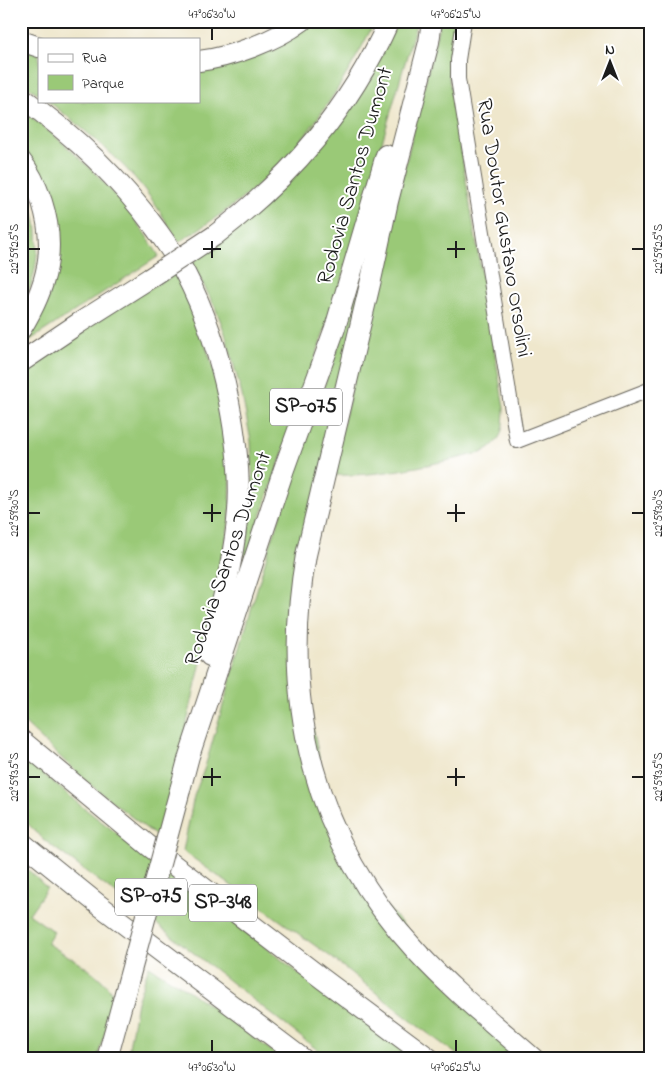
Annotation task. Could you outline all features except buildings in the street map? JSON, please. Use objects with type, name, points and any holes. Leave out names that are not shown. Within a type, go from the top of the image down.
[{"type":"highway","points":[[200,62],[236,52],[268,40],[302,21]]},
{"type":"highway","name":"Rodovia Santos Dumont","points":[[21,362],[214,236],[270,190],[312,144],[345,101],[362,76],[390,21]]},
{"type":"highway","name":"Rodovia Santos Dumont","points":[[107,1059],[189,756],[284,469],[344,300],[426,21]]},
{"type":"highway","points":[[432,21],[429,42],[388,201],[306,555],[301,584],[296,639],[299,697],[309,754],[326,809],[342,844],[371,894],[390,921],[450,986],[534,1059]]},
{"type":"highway","points":[[21,41],[38,46]]},
{"type":"highway","points":[[21,97],[51,118],[88,151],[118,180],[141,208],[184,271],[198,300],[224,375],[239,465],[238,511],[230,564],[189,756]]},
{"type":"highway","points":[[21,161],[28,170],[39,192],[50,237],[46,276],[34,307],[21,329]]},
{"type":"highway","name":"SP-348","points":[[21,740],[149,846],[430,1059]]},
{"type":"highway","points":[[21,842],[99,905],[303,1059]]},
{"type":"street","name":"Rua Doutor Gustavo Orsolini","points":[[464,21],[458,60],[458,79],[517,441],[651,389]]},
{"type":"green space","points":[[311,21],[375,21],[333,95],[317,119],[281,163],[239,201],[179,242],[153,201],[135,178],[104,147],[49,102],[200,102],[200,68]]},
{"type":"green space","points":[[398,21],[417,21],[344,274],[248,554],[244,556],[253,486],[251,441],[242,395],[225,333],[215,307],[192,263],[222,241]]},
{"type":"green space","points":[[440,21],[455,21],[450,50],[449,79],[504,408],[502,430],[498,440],[481,453],[388,472],[331,475]]},
{"type":"green space","points":[[21,46],[38,52],[38,93],[21,82]]},
{"type":"green space","points":[[21,109],[80,158],[98,176],[130,213],[159,256],[21,346],[21,343],[33,330],[45,309],[58,263],[58,240],[57,217],[52,193],[42,173],[21,147]]},
{"type":"green space","points":[[21,184],[29,198],[34,213],[38,246],[33,279],[21,308]]},
{"type":"green space","points":[[366,266],[290,613],[338,851],[521,1059],[463,1059],[331,957],[183,851],[194,796],[205,767],[267,555]]},
{"type":"green space","points":[[175,273],[198,323],[219,385],[231,462],[230,517],[214,606],[160,839],[87,782],[21,720],[21,373],[62,343]]},
{"type":"green space","points":[[21,755],[80,805],[179,878],[297,972],[415,1059],[329,1059],[163,929],[44,840],[21,817]]},
{"type":"green space","points":[[21,863],[47,888],[29,914],[54,932],[47,943],[96,975],[111,991],[115,1000],[97,1059],[21,1059]]},
{"type":"green space","points":[[149,966],[189,991],[283,1059],[127,1059],[137,1002]]}]
